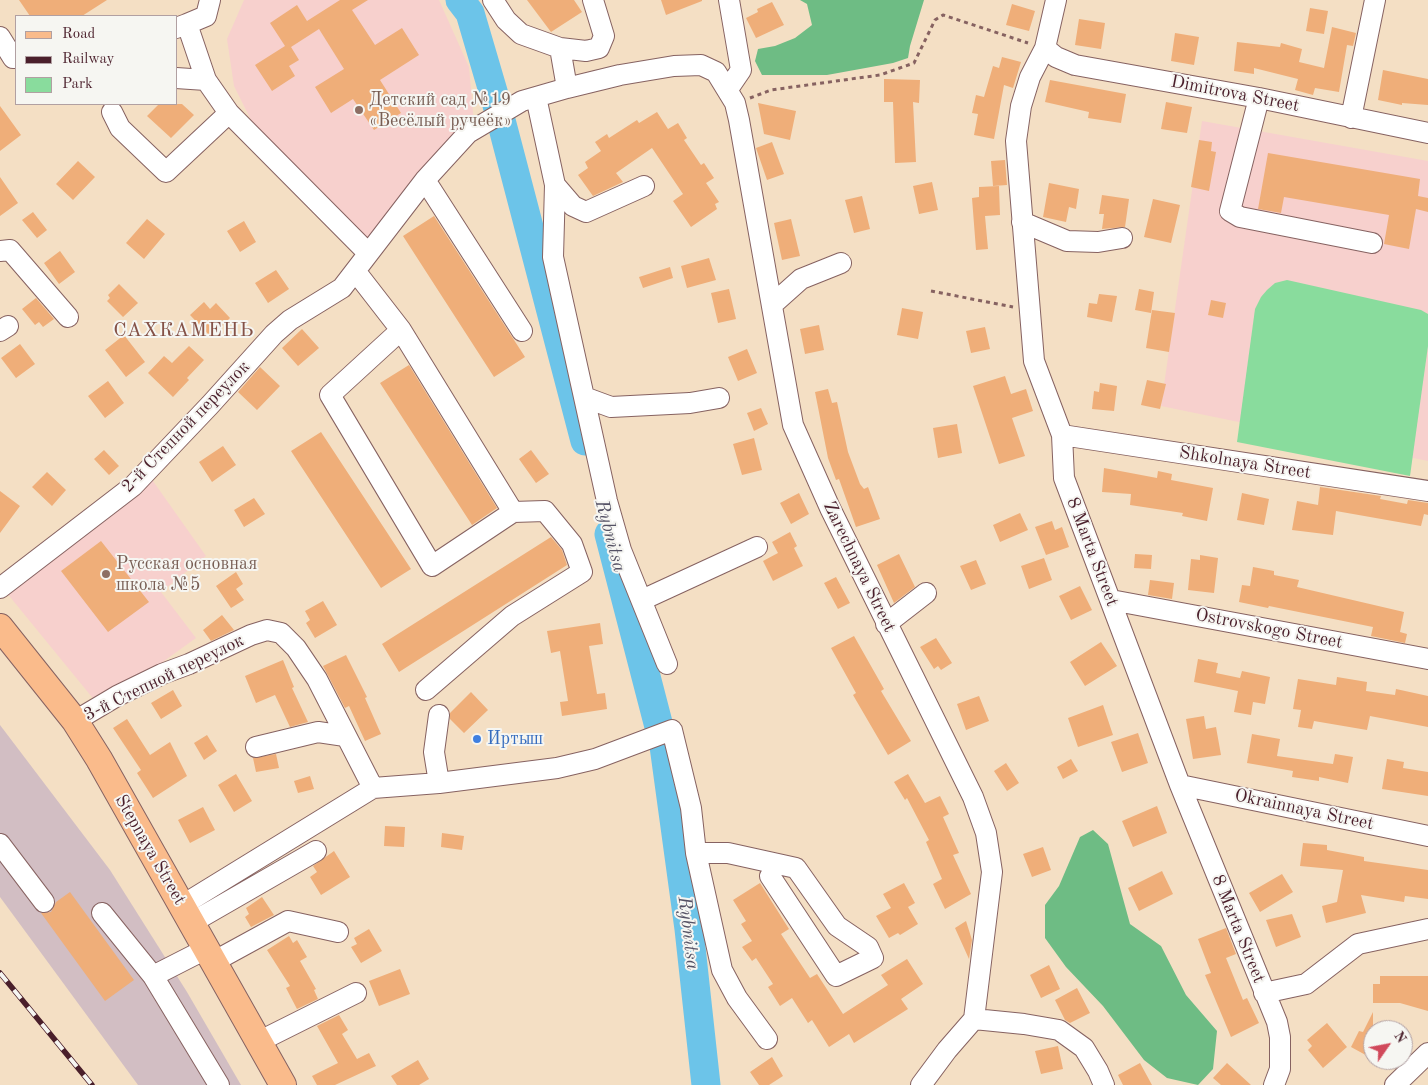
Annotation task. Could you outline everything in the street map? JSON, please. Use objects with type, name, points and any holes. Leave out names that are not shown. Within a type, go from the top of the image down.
[{"type":"main road","name":"Stepnaya Street","points":[[0,627],[75,722],[283,1085]]},
{"type":"street","points":[[210,0],[206,16],[182,26],[206,80],[230,113],[368,253]]},
{"type":"street","points":[[493,0],[506,20],[521,34],[560,48],[586,51],[599,48],[604,36],[593,0]]},
{"type":"street","points":[[729,0],[740,70],[732,96]]},
{"type":"street","name":"8 Marta Street","points":[[1056,0],[1045,48],[1030,76],[1021,106],[1016,141],[1034,361],[1062,435],[1064,478],[1180,785],[1277,1022],[1280,1037],[1280,1069],[1274,1085]]},
{"type":"street","points":[[1351,118],[1375,0]]},
{"type":"street","points":[[0,37],[14,58],[6,58]]},
{"type":"street","points":[[560,48],[567,88]]},
{"type":"street","name":"Dimitrova Street","points":[[1045,48],[1056,57],[1075,65],[1259,98],[1428,133]]},
{"type":"street","name":"2-й Степной переулок","points":[[0,588],[133,486],[274,334],[290,320],[342,288],[425,180],[468,133],[529,99],[567,88],[674,66],[701,65],[716,72],[732,96]]},
{"type":"street","points":[[178,78],[206,80]]},
{"type":"street","name":"Zarechnaya Street","points":[[732,96],[773,304],[793,425],[830,508],[972,797],[986,833],[992,872],[974,1020]]},
{"type":"street","points":[[1259,98],[1230,211],[1240,217],[1372,243]]},
{"type":"street","points":[[529,99],[555,185],[553,257],[607,501],[621,550],[667,664]]},
{"type":"street","points":[[114,107],[120,128],[166,172],[230,113]]},
{"type":"street","points":[[425,180],[522,331]]},
{"type":"street","points":[[555,185],[573,206],[586,212],[644,186]]},
{"type":"street","points":[[1022,222],[1067,241],[1098,242],[1122,238]]},
{"type":"street","points":[[0,251],[10,250],[68,317]]},
{"type":"street","points":[[773,304],[801,279],[841,263]]},
{"type":"street","points":[[356,272],[401,330],[512,512]]},
{"type":"street","points":[[401,330],[330,395],[432,566],[512,512],[545,511],[572,544],[582,572],[512,616],[426,690]]},
{"type":"street","points":[[584,397],[611,407],[690,403],[720,398]]},
{"type":"street","name":"Shkolnaya Street","points":[[1062,435],[1428,491]]},
{"type":"street","points":[[642,600],[757,547]]},
{"type":"street","points":[[886,624],[926,593]]},
{"type":"street","name":"Ostrovskogo Street","points":[[1111,600],[1428,659]]},
{"type":"street","name":"3-й Степной переулок","points":[[75,722],[118,696],[162,674],[189,664],[251,635],[268,630],[281,633],[296,648],[317,679],[373,788]]},
{"type":"street","points":[[438,783],[434,752],[439,715]]},
{"type":"street","points":[[186,914],[315,839],[373,788],[438,783],[557,768],[595,759],[672,730],[691,808],[696,853],[722,970],[737,998],[767,1039]]},
{"type":"street","points":[[256,747],[318,732],[345,736]]},
{"type":"street","name":"Okrainnaya Street","points":[[1180,785],[1428,836]]},
{"type":"street","points":[[0,844],[44,902]]},
{"type":"street","points":[[696,853],[728,853],[796,868],[837,926],[868,947],[873,958],[836,976],[770,876]]},
{"type":"street","points":[[102,914],[153,976],[219,1085]]},
{"type":"street","points":[[153,976],[210,955],[288,921],[338,932]]},
{"type":"street","points":[[1264,993],[1306,984],[1358,944],[1428,929]]},
{"type":"street","points":[[258,1042],[356,994]]},
{"type":"street","points":[[921,1085],[947,1050],[974,1020],[1024,1024],[1059,1030],[1084,1048],[1104,1085]]},
{"type":"street","points":[[1395,1085],[1428,1053]]},
{"type":"path","points":[[732,96],[880,74],[914,63],[935,20],[943,15],[1045,48]]},
{"type":"path","points":[[931,291],[1030,311]]},
{"type":"shaded area","name":"Детский сад №19 «Весёлый ручеёк»","points":[[244,0],[439,0],[469,67],[475,135],[368,243],[258,134],[234,86],[227,39]]},
{"type":"shaded area","points":[[1202,121],[1428,161],[1428,461],[1161,406]]},
{"type":"shaded area","name":"Русская основная школа №5","points":[[148,474],[206,556],[161,592],[196,638],[100,707],[6,592]]},
{"type":"shaded area","points":[[0,725],[110,870],[187,992],[241,1085],[138,1085],[0,897]]},
{"type":"green space","points":[[800,0],[924,0],[908,58],[893,63],[827,75],[762,75],[755,61],[758,49],[775,46],[795,38],[812,25],[807,4]]},
{"type":"green space","points":[[1287,280],[1421,310],[1428,314],[1428,346],[1410,476],[1237,442],[1255,309],[1267,290],[1275,283]]},
{"type":"green space","points":[[1093,830],[1108,844],[1130,924],[1161,946],[1186,995],[1217,1031],[1213,1069],[1198,1085],[1167,1078],[1144,1060],[1103,1006],[1066,967],[1045,938],[1045,905],[1059,886],[1080,837]]},
{"type":"building","points":[[19,0],[107,0],[84,15],[29,15]]},
{"type":"building","points":[[340,0],[368,0],[352,10],[375,45],[402,28],[419,55],[380,80],[401,113],[374,130],[353,99],[331,113],[315,87],[344,69],[319,29],[291,47],[299,60],[289,66],[295,76],[272,91],[255,65],[285,46],[270,23],[297,5],[307,21]]},
{"type":"building","points":[[527,0],[574,0],[582,12],[551,32]]},
{"type":"building","points":[[661,0],[702,0],[702,1],[666,15]]},
{"type":"building","points":[[772,2],[784,25],[756,38],[746,18],[758,12],[757,9]]},
{"type":"building","points":[[1012,4],[1035,11],[1029,31],[1006,25]]},
{"type":"building","points":[[1310,8],[1328,11],[1324,34],[1306,31]]},
{"type":"building","points":[[1079,19],[1105,23],[1101,49],[1075,45]]},
{"type":"building","points":[[1332,27],[1356,33],[1353,46],[1347,45],[1339,92],[1315,88],[1313,95],[1295,90],[1298,79],[1254,68],[1254,74],[1234,71],[1237,42],[1280,47],[1281,43],[1302,49],[1299,62],[1324,68]]},
{"type":"building","points":[[1175,33],[1199,37],[1194,65],[1171,61]]},
{"type":"building","points":[[1002,57],[1021,62],[1013,88],[1004,85],[994,139],[974,135],[978,114],[972,113],[976,95],[984,97],[993,66],[999,68]]},
{"type":"building","points":[[1383,70],[1428,79],[1428,105],[1402,103],[1402,105],[1378,100]]},
{"type":"building","points":[[884,79],[920,80],[919,103],[913,102],[916,162],[895,163],[893,102],[884,102]]},
{"type":"building","points":[[1050,80],[1126,94],[1121,123],[1088,118],[1089,112],[1045,102]]},
{"type":"building","points":[[1166,102],[1192,107],[1187,133],[1161,129]]},
{"type":"building","points":[[758,103],[796,111],[790,140],[764,134]]},
{"type":"building","points":[[178,104],[182,104],[194,115],[171,138],[147,116],[158,105]]},
{"type":"building","points":[[0,106],[21,135],[0,151]]},
{"type":"building","points":[[657,112],[668,129],[678,123],[687,138],[684,140],[701,165],[704,163],[714,178],[706,183],[719,202],[715,204],[717,209],[691,227],[673,201],[683,194],[652,148],[616,173],[623,182],[593,196],[578,175],[588,168],[585,162],[601,151],[595,142],[607,134],[609,138],[637,120],[639,123]]},
{"type":"building","points":[[1199,140],[1212,142],[1211,151],[1216,152],[1209,191],[1191,187]]},
{"type":"building","points":[[772,142],[784,174],[767,180],[756,148]]},
{"type":"building","points":[[1268,153],[1420,179],[1418,196],[1428,198],[1428,212],[1416,209],[1409,249],[1384,244],[1389,215],[1284,197],[1281,213],[1258,209]]},
{"type":"building","points":[[1005,160],[1007,185],[993,186],[991,161]]},
{"type":"building","points":[[78,161],[95,177],[73,200],[56,184]]},
{"type":"building","points":[[0,177],[18,203],[0,216]]},
{"type":"building","points":[[932,182],[938,210],[919,214],[913,186]]},
{"type":"building","points":[[1049,183],[1079,189],[1076,209],[1069,207],[1066,222],[1043,217]]},
{"type":"building","points":[[999,186],[1000,215],[985,216],[988,249],[976,250],[972,198],[979,197],[979,187]]},
{"type":"building","points":[[1102,195],[1129,199],[1125,227],[1102,229],[1104,214],[1099,214]]},
{"type":"building","points":[[862,196],[870,229],[854,233],[845,200]]},
{"type":"building","points":[[1153,199],[1180,205],[1171,243],[1144,237]]},
{"type":"building","points":[[33,212],[47,230],[37,238],[22,220]]},
{"type":"building","points":[[434,216],[525,357],[494,377],[403,236]]},
{"type":"building","points":[[147,219],[165,234],[144,259],[126,243]]},
{"type":"building","points":[[791,219],[800,256],[782,260],[774,223]]},
{"type":"building","points":[[244,221],[256,242],[240,252],[227,231]]},
{"type":"building","points":[[60,251],[75,272],[59,284],[44,263]]},
{"type":"building","points":[[709,258],[716,280],[687,288],[681,266]]},
{"type":"building","points":[[670,267],[673,278],[643,288],[639,277]]},
{"type":"building","points":[[276,270],[289,289],[268,303],[255,283]]},
{"type":"building","points":[[119,284],[138,303],[123,317],[107,301],[110,298],[108,295]]},
{"type":"building","points":[[729,289],[736,319],[718,323],[711,293]]},
{"type":"building","points":[[1139,289],[1154,292],[1151,313],[1135,310]]},
{"type":"building","points":[[1099,294],[1117,296],[1112,322],[1087,317],[1089,303],[1097,304]]},
{"type":"building","points":[[36,298],[54,319],[43,327],[39,322],[35,325],[22,309]]},
{"type":"building","points":[[1211,300],[1226,303],[1223,318],[1208,315]]},
{"type":"building","points":[[204,302],[210,309],[216,303],[230,318],[211,337],[190,315]]},
{"type":"building","points":[[902,308],[923,312],[918,339],[897,335]]},
{"type":"building","points":[[1152,310],[1175,313],[1169,352],[1146,348]]},
{"type":"building","points":[[819,325],[824,350],[805,354],[800,329]]},
{"type":"building","points":[[985,327],[990,349],[971,353],[966,331]]},
{"type":"building","points":[[302,329],[319,348],[298,366],[282,348]]},
{"type":"building","points":[[124,335],[145,362],[126,377],[105,350]]},
{"type":"building","points":[[20,344],[35,364],[16,378],[1,358]]},
{"type":"building","points":[[189,346],[204,360],[173,397],[148,373],[164,356],[172,363]]},
{"type":"building","points":[[747,349],[757,373],[738,381],[728,357]]},
{"type":"building","points":[[409,365],[497,508],[472,525],[380,383]]},
{"type":"building","points":[[260,367],[280,386],[257,410],[238,392]]},
{"type":"building","points":[[1005,376],[1011,394],[1026,389],[1033,411],[1012,418],[1025,456],[999,464],[973,386]]},
{"type":"building","points":[[1147,380],[1166,384],[1160,409],[1141,405]]},
{"type":"building","points":[[108,381],[124,403],[105,418],[88,396]]},
{"type":"building","points":[[1100,383],[1117,386],[1114,411],[1092,409],[1094,391],[1099,392]]},
{"type":"building","points":[[828,389],[832,403],[837,402],[848,452],[860,484],[864,489],[868,487],[880,519],[856,527],[839,479],[836,480],[828,458],[815,392]]},
{"type":"building","points":[[761,408],[768,424],[754,431],[747,413]]},
{"type":"building","points":[[957,424],[962,453],[938,458],[933,428]]},
{"type":"building","points":[[321,432],[411,569],[381,588],[291,451]]},
{"type":"building","points":[[754,438],[762,470],[742,475],[733,444]]},
{"type":"building","points":[[223,446],[236,465],[212,482],[199,462]]},
{"type":"building","points":[[104,450],[119,466],[109,475],[94,459]]},
{"type":"building","points":[[531,450],[549,474],[536,483],[519,459]]},
{"type":"building","points":[[1104,468],[1157,478],[1158,471],[1172,474],[1171,480],[1213,488],[1207,521],[1182,516],[1183,513],[1130,505],[1131,494],[1102,492]]},
{"type":"building","points":[[47,472],[66,490],[52,506],[32,487]]},
{"type":"building","points":[[1320,487],[1381,496],[1380,499],[1407,504],[1408,500],[1428,503],[1428,515],[1424,514],[1421,526],[1336,511],[1333,535],[1292,530],[1297,501],[1318,505]]},
{"type":"building","points":[[0,491],[20,506],[0,533]]},
{"type":"building","points":[[799,493],[809,514],[791,524],[780,503]]},
{"type":"building","points":[[1242,493],[1269,499],[1264,525],[1237,520]]},
{"type":"building","points":[[254,498],[265,514],[244,527],[234,510]]},
{"type":"building","points":[[1020,513],[1028,530],[1000,542],[993,525]]},
{"type":"building","points":[[1052,521],[1055,530],[1062,527],[1069,547],[1046,555],[1035,527]]},
{"type":"building","points":[[790,532],[797,546],[794,548],[803,566],[773,581],[763,561],[778,553],[772,542]]},
{"type":"building","points":[[551,537],[562,550],[567,565],[399,672],[382,644]]},
{"type":"building","points":[[101,541],[149,602],[108,632],[61,571]]},
{"type":"building","points":[[899,554],[915,587],[894,603],[877,565]]},
{"type":"building","points":[[1135,554],[1152,555],[1151,569],[1134,568]]},
{"type":"building","points":[[1200,555],[1218,558],[1214,593],[1188,590],[1191,559],[1200,560]]},
{"type":"building","points":[[1044,558],[1052,580],[1029,589],[1021,566]]},
{"type":"building","points":[[976,560],[986,584],[971,590],[960,566]]},
{"type":"building","points":[[1253,567],[1274,571],[1274,575],[1299,580],[1297,587],[1404,612],[1400,632],[1407,634],[1405,643],[1371,636],[1373,627],[1269,606],[1268,608],[1239,602],[1242,585],[1250,586]]},
{"type":"building","points":[[236,572],[243,584],[236,589],[244,600],[231,608],[216,586]]},
{"type":"building","points":[[836,577],[850,603],[838,609],[824,583]]},
{"type":"building","points":[[1150,580],[1174,583],[1172,599],[1148,595]]},
{"type":"building","points":[[1080,586],[1092,610],[1071,620],[1059,596]]},
{"type":"building","points":[[323,601],[337,625],[315,638],[306,623],[310,620],[305,611]]},
{"type":"building","points":[[222,615],[234,630],[211,641],[203,630]]},
{"type":"building","points":[[600,623],[603,644],[589,646],[597,694],[605,693],[607,709],[562,716],[560,702],[568,701],[560,651],[551,653],[547,631]]},
{"type":"building","points":[[854,636],[884,689],[881,691],[911,741],[888,755],[853,695],[856,693],[831,648]]},
{"type":"building","points":[[936,638],[952,663],[941,670],[938,666],[934,669],[920,647]]},
{"type":"building","points":[[1101,642],[1117,666],[1085,686],[1070,662]]},
{"type":"building","points":[[346,655],[367,697],[365,698],[381,734],[365,741],[349,706],[345,708],[323,666]]},
{"type":"building","points":[[1198,659],[1218,663],[1216,673],[1240,678],[1242,671],[1270,677],[1265,704],[1253,702],[1251,715],[1234,712],[1238,691],[1194,682]]},
{"type":"building","points":[[283,660],[294,687],[292,688],[308,722],[290,727],[275,695],[256,703],[245,676]]},
{"type":"building","points":[[1337,677],[1367,682],[1366,691],[1395,695],[1396,689],[1428,696],[1428,727],[1370,716],[1367,730],[1314,721],[1312,729],[1298,727],[1301,710],[1293,709],[1298,679],[1336,685]]},
{"type":"building","points":[[173,690],[182,706],[161,719],[151,703]]},
{"type":"building","points":[[471,692],[488,710],[464,733],[450,719],[450,713]]},
{"type":"building","points":[[979,696],[989,721],[966,730],[957,704]]},
{"type":"building","points":[[1103,705],[1113,735],[1078,747],[1068,718]]},
{"type":"building","points":[[1204,716],[1206,729],[1216,727],[1221,755],[1193,759],[1186,719]]},
{"type":"building","points":[[127,719],[150,755],[170,742],[187,776],[153,798],[137,773],[141,770],[113,728]]},
{"type":"building","points":[[1138,733],[1148,763],[1122,772],[1111,742]]},
{"type":"building","points":[[1252,734],[1280,739],[1277,756],[1333,764],[1335,754],[1353,757],[1348,783],[1319,777],[1319,781],[1292,777],[1293,771],[1247,763]]},
{"type":"building","points":[[207,735],[217,751],[204,760],[194,743]]},
{"type":"building","points":[[276,754],[279,768],[256,772],[253,758]]},
{"type":"building","points":[[1071,759],[1078,771],[1063,779],[1057,767]]},
{"type":"building","points":[[1387,759],[1404,762],[1403,768],[1428,772],[1428,796],[1382,789]]},
{"type":"building","points":[[1006,763],[1019,783],[1007,791],[994,771]]},
{"type":"building","points":[[236,774],[252,801],[234,812],[218,785]]},
{"type":"building","points":[[908,774],[925,803],[940,796],[949,814],[943,817],[959,853],[953,855],[971,894],[945,909],[933,884],[942,879],[926,842],[929,840],[907,798],[905,800],[894,782]]},
{"type":"building","points":[[310,776],[314,789],[298,793],[294,781]]},
{"type":"building","points":[[1157,806],[1167,833],[1133,847],[1122,821]]},
{"type":"building","points":[[203,807],[215,830],[190,843],[178,820]]},
{"type":"building","points":[[385,826],[405,827],[404,847],[384,846]]},
{"type":"building","points":[[442,833],[464,836],[462,850],[441,847]]},
{"type":"building","points":[[1303,843],[1327,845],[1327,850],[1364,857],[1364,861],[1428,870],[1428,899],[1405,896],[1404,902],[1361,895],[1366,913],[1326,923],[1322,906],[1337,902],[1343,870],[1300,866]]},
{"type":"building","points":[[1043,847],[1051,870],[1032,877],[1023,854]]},
{"type":"building","points":[[334,851],[350,877],[321,895],[310,877],[317,872],[313,866]]},
{"type":"building","points":[[1162,871],[1173,894],[1139,911],[1128,888]]},
{"type":"building","points":[[1282,874],[1293,892],[1260,912],[1249,893]]},
{"type":"building","points":[[760,883],[789,929],[781,934],[810,978],[817,974],[843,1014],[888,985],[881,975],[907,959],[923,984],[901,999],[908,1009],[854,1043],[849,1034],[829,1047],[812,1020],[808,1023],[792,998],[780,1006],[768,987],[773,984],[756,958],[752,961],[742,947],[752,941],[741,924],[746,921],[733,900]]},
{"type":"building","points":[[904,883],[915,903],[908,907],[918,924],[900,935],[898,933],[889,938],[876,916],[891,908],[883,894]]},
{"type":"building","points":[[70,892],[134,980],[105,1001],[41,913],[51,912],[56,902]]},
{"type":"building","points":[[262,897],[274,915],[251,927],[245,917],[249,914],[246,908]]},
{"type":"building","points":[[1292,914],[1301,937],[1276,947],[1266,920]]},
{"type":"building","points":[[966,921],[972,940],[969,959],[955,928]]},
{"type":"building","points":[[1226,928],[1236,954],[1226,958],[1243,1000],[1247,998],[1259,1023],[1231,1037],[1205,975],[1211,973],[1198,939]]},
{"type":"building","points":[[369,929],[382,951],[361,963],[351,947],[357,944],[354,938]]},
{"type":"building","points":[[289,936],[293,943],[297,940],[307,957],[300,961],[316,989],[314,990],[318,999],[297,1009],[286,988],[290,986],[267,950]]},
{"type":"building","points":[[1049,965],[1060,989],[1041,998],[1030,975]]},
{"type":"building","points":[[400,969],[410,994],[379,1006],[369,981]]},
{"type":"building","points":[[1380,976],[1428,976],[1428,1011],[1400,1003],[1373,1003],[1373,984],[1380,984]]},
{"type":"building","points":[[1077,988],[1090,1013],[1070,1023],[1065,1020],[1055,1000]]},
{"type":"building","points":[[1373,1012],[1373,1020],[1369,1020]]},
{"type":"building","points":[[339,1015],[348,1030],[342,1034],[357,1059],[369,1053],[376,1066],[335,1085],[317,1085],[312,1076],[338,1063],[317,1026]]},
{"type":"building","points":[[1327,1023],[1347,1047],[1323,1068],[1308,1050],[1312,1046],[1307,1040]]},
{"type":"building","points":[[1359,1031],[1363,1032],[1363,1054],[1351,1047]]},
{"type":"building","points":[[1058,1046],[1063,1069],[1041,1074],[1035,1051]]},
{"type":"building","points":[[772,1057],[783,1076],[769,1085],[759,1085],[750,1072]]},
{"type":"building","points":[[418,1060],[429,1079],[419,1085],[397,1085],[391,1076]]},
{"type":"building","points":[[1140,1063],[1152,1085],[1123,1085],[1118,1075]]},
{"type":"building","points":[[1227,1063],[1251,1085],[1221,1085],[1213,1078]]},
{"type":"waterway","name":"Rybnitsa","points":[[460,0],[470,13],[497,105],[585,441]]},
{"type":"waterway","name":"Rybnitsa","points":[[609,534],[664,746],[689,929],[706,1085]]},
{"type":"railway","points":[[0,973],[92,1085]]},
{"type":"place","name":"Детский сад №19 «Весёлый ручеёк»","points":[[359,110]]},
{"type":"place","name":"Русская основная школа №5","points":[[106,574]]},
{"type":"place","name":"Иртыш","points":[[477,739]]},
{"type":"district","name":"САХКАМЕНЬ","points":[[184,331]]}]
